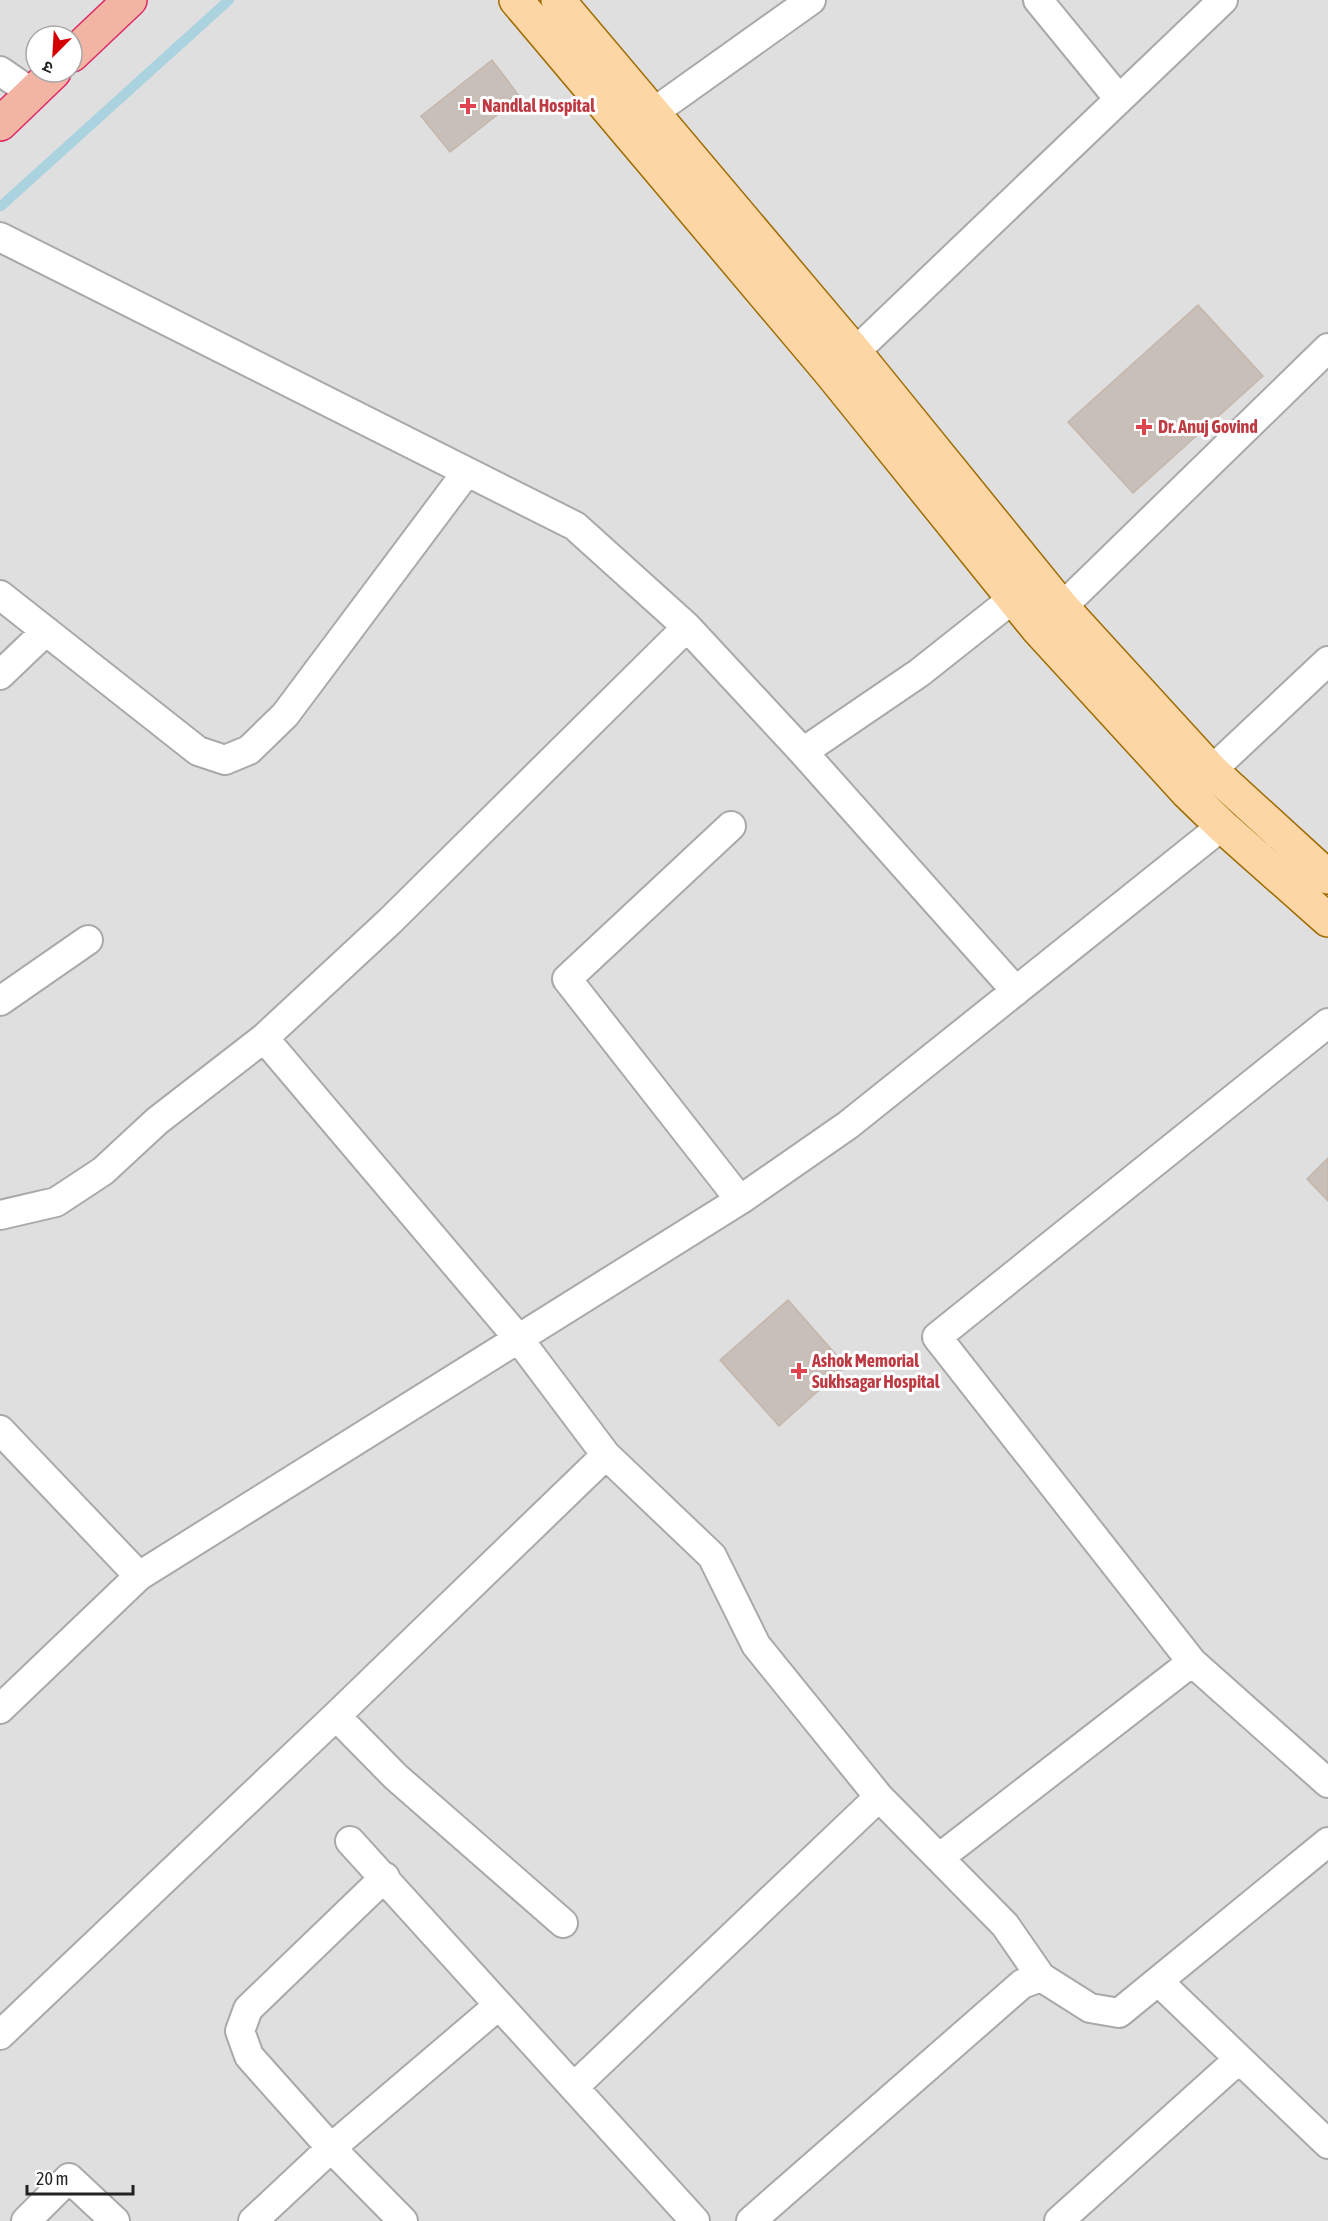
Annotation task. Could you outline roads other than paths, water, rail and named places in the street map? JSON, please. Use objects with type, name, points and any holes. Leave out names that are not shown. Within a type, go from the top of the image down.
[{"type":"highway","points":[[84,44],[130,0]]},
{"type":"highway","points":[[0,124],[42,84]]},
{"type":"main road","points":[[516,0],[637,141],[876,428],[1015,597],[1037,628],[1188,793],[1328,920]]},
{"type":"main road","points":[[559,0],[855,352],[1062,607],[1211,770],[1328,877]]},
{"type":"main road","points":[[876,428],[902,409]]},
{"type":"street","points":[[654,112],[811,0]]},
{"type":"street","points":[[1038,0],[1119,99]]},
{"type":"street","points":[[855,352],[1223,0]]},
{"type":"street","points":[[0,71],[24,78]]},
{"type":"street","points":[[0,237],[575,526],[687,627],[803,752],[1016,991]]},
{"type":"street","points":[[1062,607],[1328,348]]},
{"type":"street","points":[[0,595],[198,751],[225,760],[249,750],[285,715],[466,473]]},
{"type":"street","points":[[803,752],[919,673],[1015,597]]},
{"type":"street","points":[[0,1215],[56,1202],[103,1171],[157,1121],[264,1038],[390,921],[687,627]]},
{"type":"street","points":[[0,675],[46,631]]},
{"type":"street","points":[[1188,793],[1328,661]]},
{"type":"street","points":[[730,826],[567,979],[740,1200]]},
{"type":"street","points":[[0,1709],[138,1576],[740,1200],[848,1125],[1222,826]]},
{"type":"street","points":[[0,1001],[88,940]]},
{"type":"street","points":[[1328,1023],[937,1337],[1192,1662],[1328,1783]]},
{"type":"street","points":[[264,1038],[518,1338],[606,1455],[712,1556],[756,1645],[879,1797],[1005,1925],[1041,1977],[1090,2008],[1119,2013],[1328,1842]]},
{"type":"street","points":[[0,1430],[138,1576]]},
{"type":"street","points":[[0,2035],[336,1716],[606,1455]]},
{"type":"street","points":[[939,1858],[1192,1662]]},
{"type":"street","points":[[336,1716],[396,1777],[563,1923]]},
{"type":"street","points":[[574,2087],[879,1797]]},
{"type":"street","points":[[350,1841],[695,2221]]},
{"type":"street","points":[[385,1877],[248,2009],[240,2031],[249,2056],[331,2148],[403,2221]]},
{"type":"street","points":[[751,2221],[1022,1984],[1041,1977]]},
{"type":"street","points":[[1159,1982],[1328,2144]]},
{"type":"street","points":[[253,2221],[331,2148],[499,2005]]},
{"type":"street","points":[[1059,2221],[1239,2059]]},
{"type":"street","points":[[26,2221],[69,2178],[115,2221]]},
{"type":"waterway","points":[[1,206],[229,0]]},
{"type":"place","name":"Nandlal Hospital","points":[[468,106]]},
{"type":"place","name":"Dr. Anuj Govind","points":[[1144,427]]},
{"type":"place","name":"Ashok Memorial Sukhsagar Hospital","points":[[799,1371]]}]
